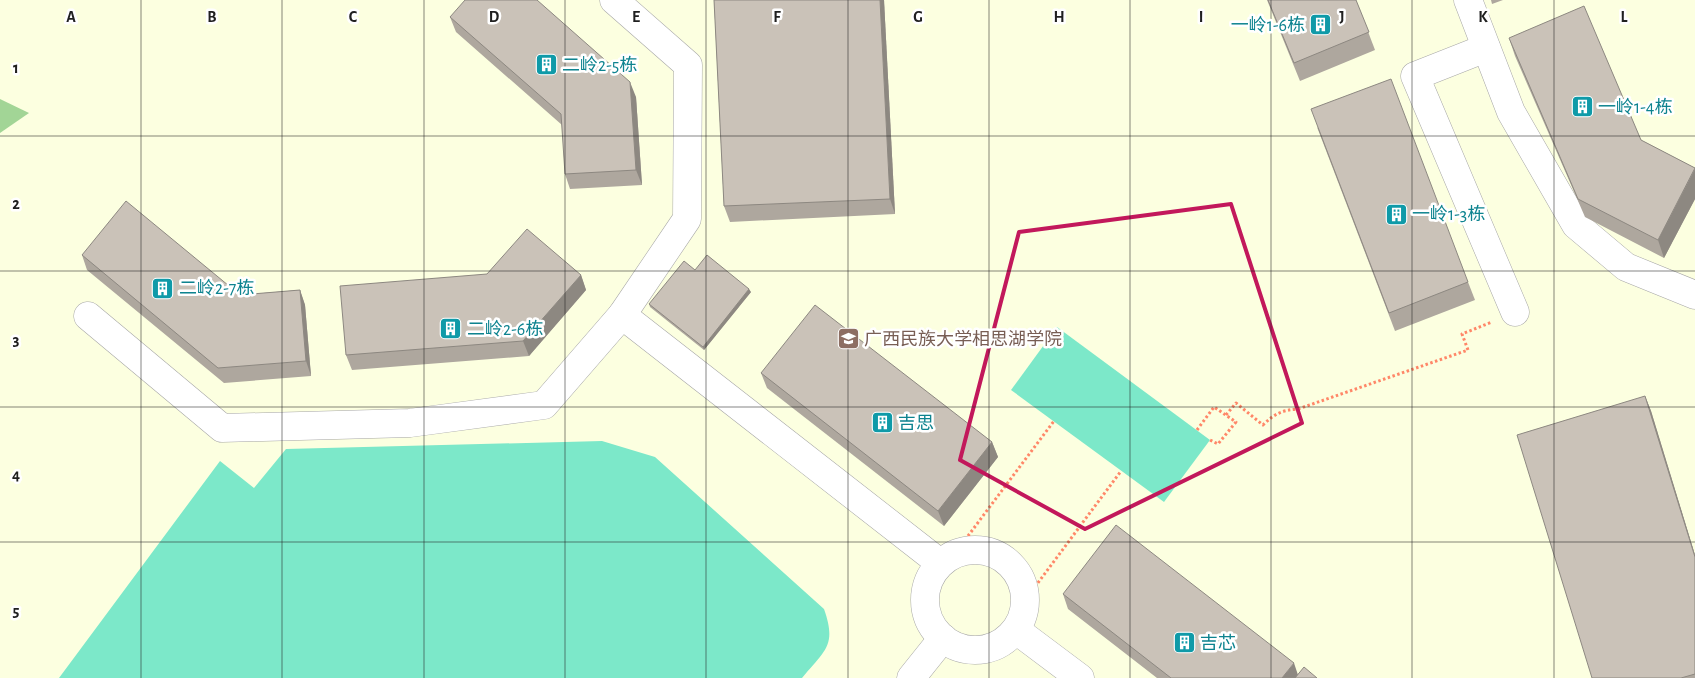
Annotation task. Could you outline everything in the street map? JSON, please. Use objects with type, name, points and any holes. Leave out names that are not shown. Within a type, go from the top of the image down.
[{"type":"lane","points":[[88,316],[222,428],[410,422],[544,405],[622,315],[687,219],[688,65],[614,0]]},
{"type":"lane","points":[[1468,0],[1511,112],[1576,225],[1626,268],[1695,295]]},
{"type":"lane","points":[[1486,48],[1415,76],[1515,312]]},
{"type":"lane","points":[[622,315],[947,559]]},
{"type":"lane","points":[[970,549],[987,551],[1003,557],[1015,568],[1023,582],[1026,599],[1024,615],[1016,630],[1004,641],[990,648],[973,650],[958,647],[943,638],[932,626],[926,610],[925,593],[930,577],[947,559],[970,549]]},
{"type":"lane","points":[[1016,630],[1080,678]]},
{"type":"lane","points":[[911,678],[943,638]]},
{"type":"path","points":[[1226,415],[1236,403],[1263,425],[1273,415],[1285,410],[1298,409],[1468,350],[1462,334],[1515,312]]},
{"type":"path","points":[[1197,430],[1214,407],[1236,422],[1218,444],[1210,440]]},
{"type":"path","points":[[947,559],[1054,421]]},
{"type":"path","points":[[1026,599],[1121,471]]},
{"type":"highlighted area","points":[[1231,204],[1302,423],[1085,529],[960,460],[1019,232]]},
{"type":"shaded area","name":"广西民族大学相思湖学院","points":[[0,0],[1695,0],[1695,678],[0,678]]},
{"type":"green space","points":[[0,99],[29,113],[0,133]]},
{"type":"green space","points":[[1057,327],[1210,440],[1164,502],[1011,390]]},
{"type":"green space","points":[[602,441],[655,457],[824,609],[828,621],[829,640],[822,654],[802,678],[59,678],[220,461],[254,488],[286,449]]},
{"type":"building","name":"二岭2-5栋","points":[[465,0],[537,0],[630,82],[636,170],[565,174],[561,114],[450,17]]},
{"type":"building","points":[[714,0],[880,0],[890,199],[724,206]]},
{"type":"building","name":"一岭1-6栋","points":[[1268,0],[1356,0],[1369,32],[1294,63]]},
{"type":"building","name":"一岭1-4栋","points":[[1584,6],[1641,140],[1695,168],[1658,240],[1578,199],[1509,38]]},
{"type":"building","name":"一岭1-3栋","points":[[1391,79],[1468,282],[1389,313],[1311,109]]},
{"type":"building","name":"二岭2-7栋","points":[[126,201],[240,295],[300,290],[306,361],[218,368],[82,255]]},
{"type":"building","name":"二岭2-6栋","points":[[527,229],[581,275],[523,341],[346,355],[340,286],[487,274]]},
{"type":"building","points":[[707,255],[749,289],[703,347],[649,304],[684,261],[695,270]]},
{"type":"building","name":"吉思","points":[[815,305],[992,442],[938,511],[761,373]]},
{"type":"building","points":[[1645,396],[1695,557],[1695,674],[1681,678],[1592,678],[1517,435]]},
{"type":"building","name":"吉芯","points":[[1116,525],[1294,663],[1282,678],[1171,678],[1063,594]]},
{"type":"building","points":[[1304,667],[1317,678],[1295,678]]},
{"type":"place","name":"一岭1-6栋","points":[[1321,25]]},
{"type":"place","name":"二岭2-5栋","points":[[546,65]]},
{"type":"place","name":"一岭1-4栋","points":[[1582,107]]},
{"type":"place","name":"一岭1-3栋","points":[[1396,214]]},
{"type":"place","name":"二岭2-7栋","points":[[163,288]]},
{"type":"place","name":"二岭2-6栋","points":[[451,329]]},
{"type":"place","name":"广西民族大学相思湖学院","points":[[848,339]]},
{"type":"place","name":"吉思","points":[[882,423]]},
{"type":"place","name":"吉芯","points":[[1184,643]]}]
